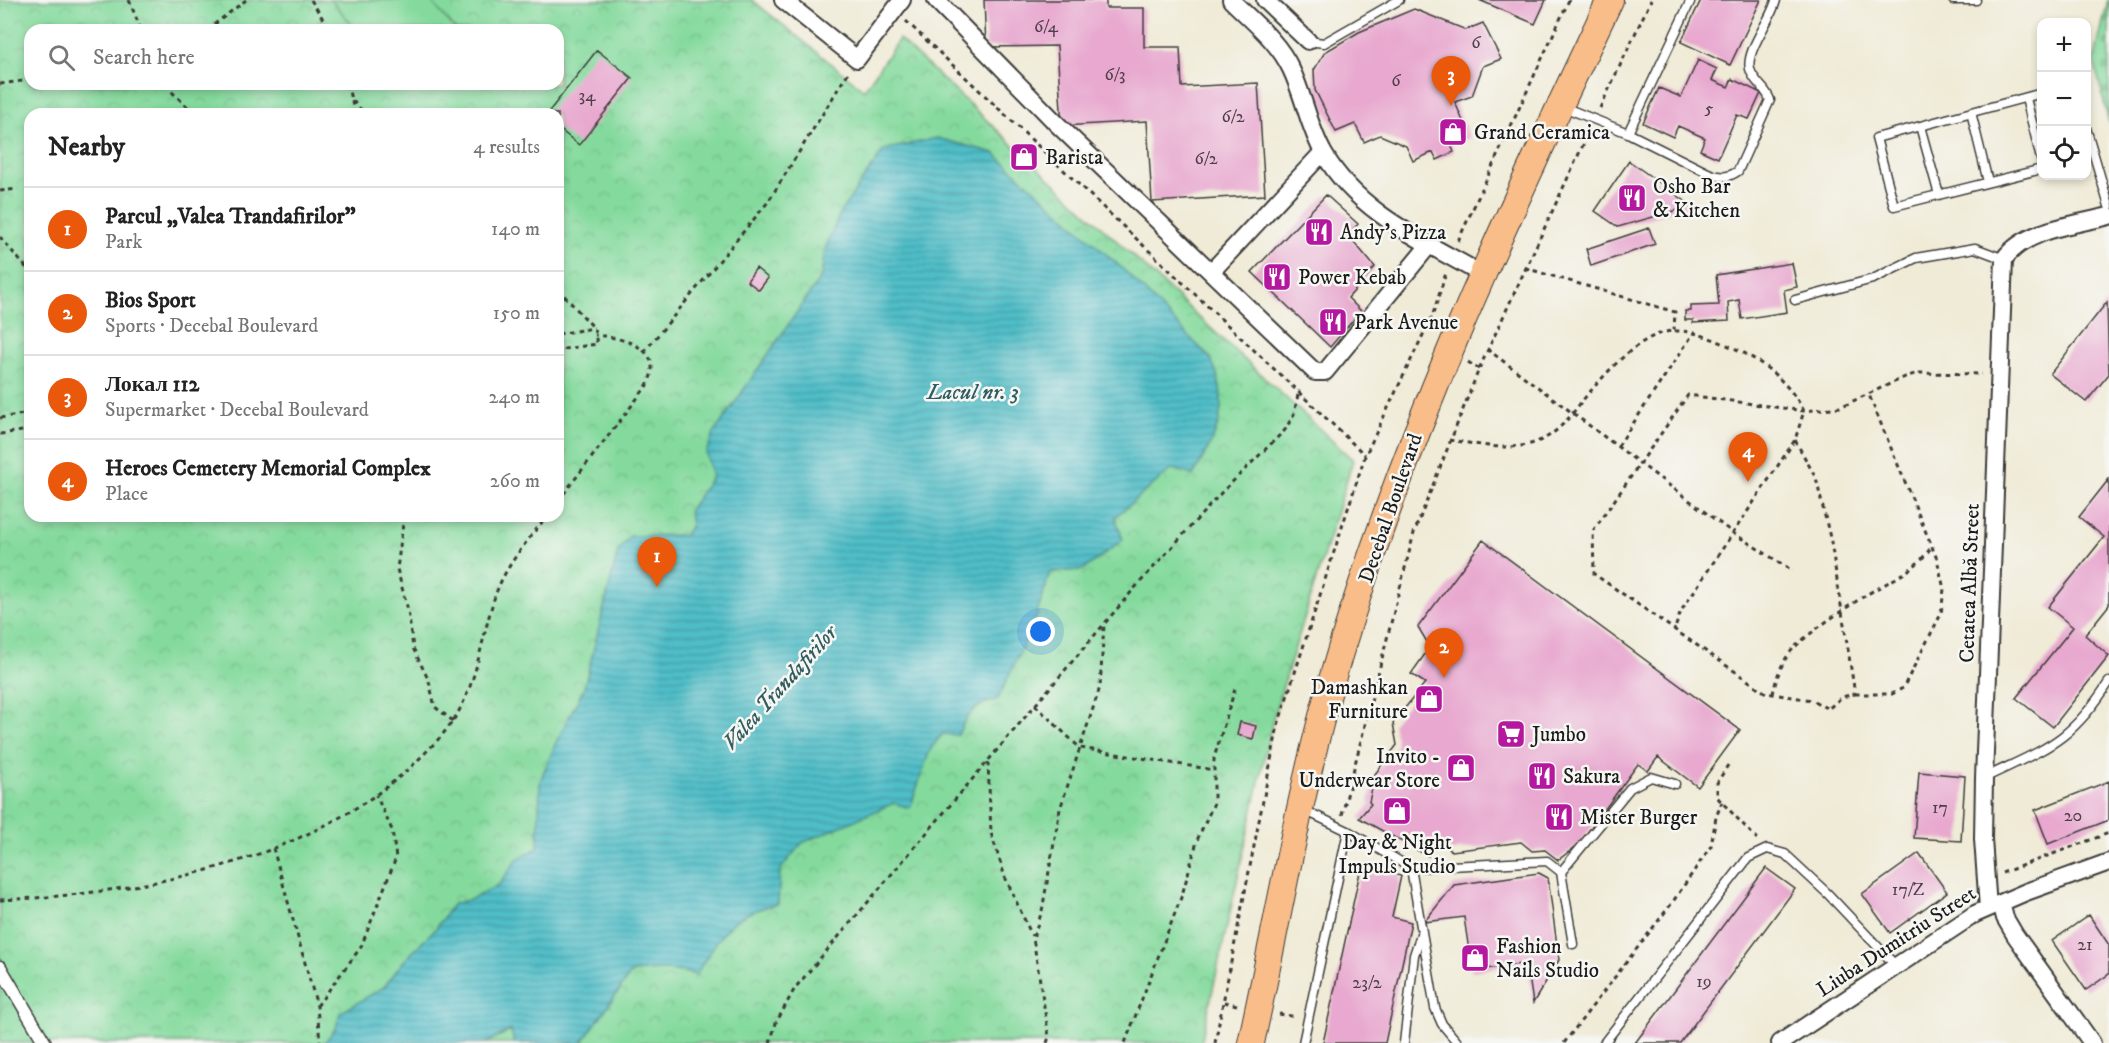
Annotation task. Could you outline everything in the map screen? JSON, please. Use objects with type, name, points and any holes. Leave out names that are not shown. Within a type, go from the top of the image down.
[{"type":"main road","name":"Decebal Boulevard","points":[[1251,1043],[1300,810],[1329,690],[1380,532],[1444,361],[1607,2]]},
{"type":"street","points":[[783,0],[857,59],[899,6]]},
{"type":"street","points":[[936,0],[1058,125],[1315,372],[1320,373],[1342,353],[1430,244]]},
{"type":"street","points":[[1231,0],[1276,44],[1291,68],[1323,152],[1342,180],[1371,207],[1483,275]]},
{"type":"street","points":[[1265,0],[1308,41]]},
{"type":"street","points":[[1212,271],[1323,152]]},
{"type":"street","points":[[2004,259],[2012,249],[2038,234],[2109,216]]},
{"type":"street","name":"Cetatea Albă Street","points":[[2004,259],[1984,778],[1986,879],[1995,905],[2092,1043]]},
{"type":"street","name":"Liuba Dumitriu Street","points":[[1780,1043],[1896,966],[1995,905],[2109,862]]},
{"type":"street","points":[[0,967],[45,1043]]},
{"type":"lane","points":[[1308,41],[1323,43],[1400,0]]},
{"type":"lane","points":[[1628,133],[1691,0]]},
{"type":"lane","points":[[1561,106],[1628,133],[1718,176],[1726,177],[1738,171],[1770,100],[1762,84],[1753,78],[1749,60],[1776,0]]},
{"type":"lane","points":[[1953,0],[1976,0]]},
{"type":"lane","points":[[2037,95],[1876,138],[1894,206],[2037,169]]},
{"type":"lane","points":[[2026,98],[2037,143]]},
{"type":"lane","points":[[1971,112],[1988,182]]},
{"type":"lane","points":[[1920,126],[1939,195]]},
{"type":"lane","points":[[2091,159],[2109,206]]},
{"type":"lane","points":[[1794,300],[1873,279],[1916,258],[1975,248],[2004,259]]},
{"type":"lane","points":[[1984,778],[2061,740],[2091,710],[2109,682]]},
{"type":"lane","points":[[1560,872],[1630,788],[1651,777],[1675,784]]},
{"type":"lane","points":[[1300,810],[1312,812],[1411,868],[1547,861],[1560,872],[1573,944]]},
{"type":"lane","points":[[1303,1043],[1344,829]]},
{"type":"lane","points":[[1604,1043],[1748,858],[1767,849],[1785,854],[1794,862],[1828,894],[1896,966]]},
{"type":"lane","points":[[1411,868],[1435,1008],[1442,1024],[1458,1043]]},
{"type":"lane","points":[[1404,1043],[1414,955],[1422,930]]},
{"type":"path","points":[[129,0],[139,24]]},
{"type":"path","points":[[215,24],[246,0]]},
{"type":"path","points":[[310,0],[326,24]]},
{"type":"path","points":[[1344,829],[1414,533],[1487,349],[1651,0]]},
{"type":"path","points":[[899,6],[1365,456]]},
{"type":"path","points":[[644,351],[768,202],[857,59]]},
{"type":"path","points":[[0,84],[24,81]]},
{"type":"path","points":[[171,90],[189,108]]},
{"type":"path","points":[[349,90],[353,108]]},
{"type":"path","points":[[351,99],[359,108]]},
{"type":"path","points":[[0,191],[18,189]]},
{"type":"path","points":[[0,237],[24,265]]},
{"type":"path","points":[[0,243],[5,242]]},
{"type":"path","points":[[1524,268],[1675,312],[1674,331]]},
{"type":"path","points":[[564,296],[594,328],[597,344],[564,349]]},
{"type":"path","points":[[564,333],[594,328]]},
{"type":"path","points":[[1449,440],[1492,446],[1527,445],[1549,436],[1573,413],[1606,372],[1623,357],[1648,340],[1674,331],[1693,334],[1733,347],[1755,359],[1793,390],[1804,411],[1795,440],[1681,611],[1674,632]]},
{"type":"path","points":[[1618,446],[1693,334]]},
{"type":"path","points":[[564,493],[646,387],[654,370],[651,359],[644,351],[625,341],[595,335]]},
{"type":"path","points":[[1487,349],[1733,533],[1793,572]]},
{"type":"path","points":[[1869,395],[1932,546],[1942,576],[1944,602],[1941,614],[1903,688],[1892,694],[1855,694],[1842,698],[1828,709],[1812,700],[1766,693],[1674,632],[1594,574],[1593,531],[1688,395],[1804,411],[1840,407],[1918,373],[2000,374]]},
{"type":"path","points":[[770,1043],[776,1023],[795,988],[1104,623],[1221,493],[1285,430],[1294,414],[1299,390]]},
{"type":"path","points":[[0,418],[24,414]]},
{"type":"path","points":[[0,434],[24,431]]},
{"type":"path","points":[[1795,440],[1816,478],[1831,542],[1855,694]]},
{"type":"path","points":[[403,522],[397,569],[408,610],[413,648],[429,681],[435,707],[453,721]]},
{"type":"path","points":[[0,900],[59,896],[133,885],[218,865],[273,848],[315,831],[376,795],[425,754],[453,721],[467,693],[503,578],[542,522]]},
{"type":"path","points":[[1773,694],[1780,670],[1794,647],[1842,612],[1921,562],[1932,546]]},
{"type":"path","points":[[1033,938],[1042,911],[1060,809],[1100,687],[1104,623]]},
{"type":"path","points":[[1125,1043],[1182,894],[1198,838],[1214,803],[1214,758],[1235,689]]},
{"type":"path","points":[[1035,705],[1080,748],[1214,770]]},
{"type":"path","points":[[988,760],[991,833],[1005,877],[1033,938],[1049,1037],[1047,1043]]},
{"type":"path","points":[[1728,765],[1717,783],[1717,797],[1767,849]]},
{"type":"path","points":[[318,1005],[361,948],[396,858],[392,830],[376,795]]},
{"type":"path","points":[[1564,1043],[1672,903],[1711,846],[1716,818],[1722,802]]},
{"type":"path","points":[[1986,879],[2109,833]]},
{"type":"path","points":[[273,848],[318,1005],[320,1043]]},
{"type":"path","points":[[1297,1026],[1299,1018]]},
{"type":"green space","points":[[0,0],[752,0],[864,90],[899,39],[1353,460],[1273,719],[1201,1043],[0,1043]]},
{"type":"green space","points":[[331,0],[430,0],[451,24],[352,24]]},
{"type":"green space","points":[[2109,0],[2109,123],[2094,61]]},
{"type":"water","name":"Lacul nr. 3","points":[[937,138],[994,153],[1126,272],[1211,359],[1221,390],[1219,419],[1209,446],[1193,475],[1172,469],[1115,517],[1123,540],[1083,570],[1050,572],[1035,620],[998,699],[983,704],[973,711],[958,735],[942,734],[930,750],[910,808],[894,803],[802,843],[780,870],[778,904],[761,908],[736,920],[720,937],[696,975],[664,970],[631,973],[582,1043],[514,1043],[511,1030],[486,1043],[324,1043],[336,1028],[340,1013],[384,987],[403,962],[436,928],[453,904],[472,899],[500,884],[517,859],[538,848],[540,781],[557,740],[584,688],[618,551],[630,536],[685,535],[691,525],[689,510],[712,477],[706,453],[714,433],[821,277],[825,249],[841,211],[884,150]]},
{"type":"building","points":[[984,0],[1106,0],[1106,8],[1144,8],[1144,47],[1180,47],[1182,87],[1258,83],[1265,195],[1152,202],[1147,121],[1062,126],[1057,46],[986,47]]},
{"type":"building","points":[[1479,0],[1546,0],[1535,24]]},
{"type":"building","points":[[1701,0],[1761,0],[1730,65],[1681,42]]},
{"type":"building","points":[[1414,9],[1466,30],[1483,23],[1501,59],[1483,66],[1472,96],[1455,102],[1470,138],[1451,145],[1454,152],[1437,160],[1433,152],[1413,161],[1406,146],[1380,135],[1364,142],[1355,124],[1336,132],[1315,90],[1314,70],[1325,52],[1359,32]]},
{"type":"building","points":[[597,50],[632,78],[579,145],[564,133],[564,108],[552,108]]},
{"type":"building","points":[[1698,60],[1717,69],[1712,80],[1728,87],[1732,79],[1761,93],[1749,119],[1737,115],[1718,158],[1700,150],[1705,138],[1678,126],[1673,137],[1643,123],[1659,88],[1681,97]]},
{"type":"building","points":[[1629,161],[1692,206],[1618,227],[1595,211]]},
{"type":"building","points":[[1326,195],[1358,224],[1348,235],[1375,267],[1348,298],[1361,311],[1330,347],[1252,272]]},
{"type":"building","points":[[1649,228],[1655,244],[1591,266],[1586,249]]},
{"type":"building","points":[[1792,263],[1797,287],[1784,290],[1787,312],[1742,319],[1739,300],[1728,302],[1729,321],[1693,323],[1693,320],[1685,320],[1685,311],[1691,311],[1691,306],[1719,305],[1716,275]]},
{"type":"building","points":[[756,268],[768,278],[759,290],[747,281]]},
{"type":"building","points":[[2107,302],[2109,374],[2086,402],[2050,374]]},
{"type":"building","points":[[2109,479],[2109,605],[2085,635],[2109,656],[2053,727],[2016,698],[2073,627],[2048,607],[2104,537],[2079,517]]},
{"type":"building","name":"Jumbo","points":[[1483,540],[1740,730],[1698,787],[1658,757],[1648,771],[1638,764],[1579,844],[1558,860],[1545,850],[1532,851],[1521,842],[1452,851],[1439,842],[1428,856],[1359,818],[1371,804],[1369,802],[1375,774],[1397,745],[1393,723],[1425,683],[1411,674],[1430,647],[1418,627]]},
{"type":"building","points":[[1240,722],[1256,726],[1253,739],[1237,735]]},
{"type":"building","points":[[1919,772],[1965,776],[1961,841],[1914,838]]},
{"type":"building","points":[[2109,781],[2109,820],[2048,844],[2035,810]]},
{"type":"building","points":[[1919,853],[1947,892],[1890,933],[1862,894]]},
{"type":"building","points":[[1361,867],[1401,876],[1392,917],[1411,922],[1385,1043],[1323,1043]]},
{"type":"building","points":[[1766,868],[1795,889],[1680,1043],[1635,1043]]},
{"type":"building","points":[[1539,873],[1548,878],[1559,960],[1533,1003],[1527,963],[1472,971],[1464,917],[1424,922],[1454,885]]},
{"type":"building","points":[[2089,915],[2109,945],[2109,974],[2086,990],[2052,941]]},
{"type":"place","name":"Локал 112","points":[[1451,106]]},
{"type":"place","name":"Grand Ceramica","points":[[1453,132]]},
{"type":"place","name":"Barista","points":[[1024,157]]},
{"type":"place","name":"Osho Bar & Kitchen","points":[[1632,198]]},
{"type":"place","name":"Andy's Pizza","points":[[1319,232]]},
{"type":"place","name":"Power Kebab","points":[[1277,277]]},
{"type":"place","name":"Park Avenue","points":[[1333,322]]},
{"type":"place","name":"Heroes Cemetery Memorial Complex","points":[[1748,482]]},
{"type":"place","name":"Parcul „Valea Trandafirilor”","points":[[657,587]]},
{"type":"place","name":"Bios Sport","points":[[1444,678]]},
{"type":"place","name":"Damashkan Furniture","points":[[1429,699]]},
{"type":"place","name":"Jumbo","points":[[1511,734]]},
{"type":"place","name":"Invito - Underwear Store","points":[[1461,768]]},
{"type":"place","name":"Sakura","points":[[1542,776]]},
{"type":"place","name":"Day & Night Impuls Studio","points":[[1397,811]]},
{"type":"place","name":"Mister Burger","points":[[1559,817]]},
{"type":"place","name":"Fashion Nails Studio","points":[[1475,958]]},
{"type":"water label","name":"Valea Trandafirilor","points":[[779,687]]}]
